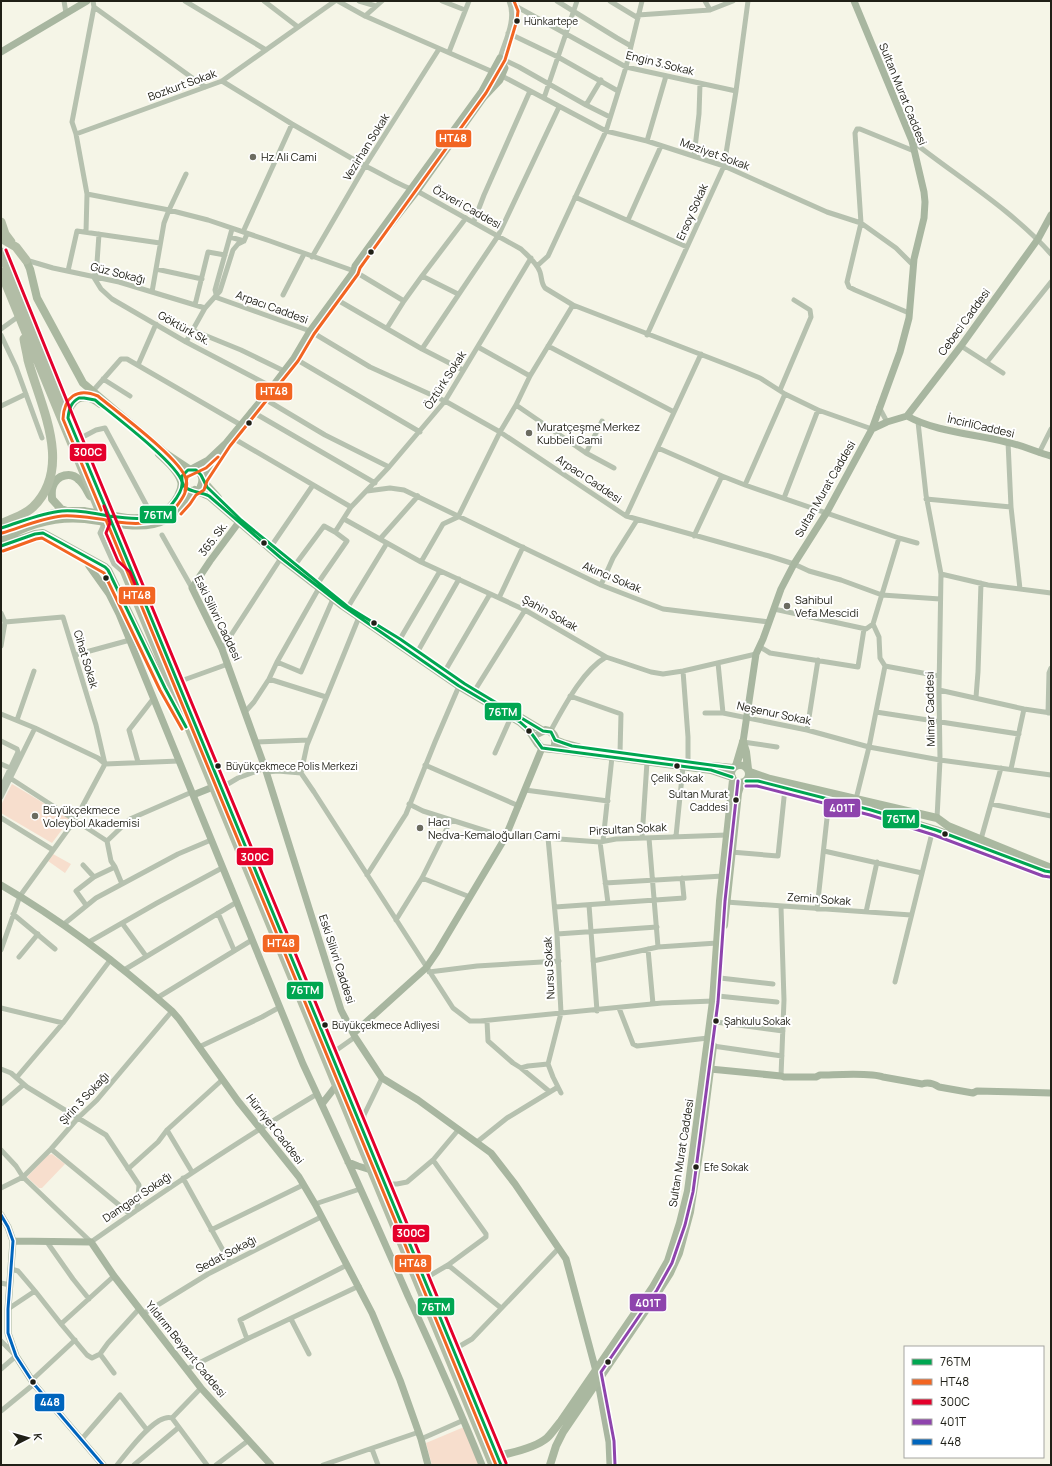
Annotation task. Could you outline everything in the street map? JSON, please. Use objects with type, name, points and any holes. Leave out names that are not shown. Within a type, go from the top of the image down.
[{"type":"highway","points":[[1,222],[8,238],[26,260]]},
{"type":"highway","points":[[1,238],[16,247]]},
{"type":"highway","points":[[1,252],[4,268],[19,316],[99,508],[190,734],[217,788],[331,1054],[501,1465]]},
{"type":"highway","points":[[4,268],[11,256],[19,255],[26,260]]},
{"type":"highway","points":[[4,268],[178,682],[217,788],[336,1086],[493,1465]]},
{"type":"highway","points":[[1,524],[21,515],[33,507],[44,491],[52,468],[52,435],[28,360],[19,316]]},
{"type":"main road","points":[[1,52],[88,1]]},
{"type":"main road","name":"Sultan Murat Caddesi","points":[[710,1042],[716,1022],[717,943],[733,773],[743,742],[758,650],[781,589],[794,564],[827,512],[872,429],[906,333],[910,313],[913,265],[924,218],[924,192],[912,141],[854,1]]},
{"type":"main road","points":[[414,190],[482,91],[500,58]]},
{"type":"main road","points":[[127,522],[150,518],[174,504],[182,482],[183,473],[208,460],[228,440],[272,387],[294,358],[310,331],[334,298],[484,97],[502,76],[504,68],[500,58]]},
{"type":"main road","name":"Cebeci Caddesi","points":[[908,416],[961,346],[1038,239],[1051,215]]},
{"type":"main road","points":[[26,260],[30,269],[37,298],[83,383],[165,453],[190,469],[200,473],[203,480],[215,496],[240,521],[281,558],[318,586],[475,690],[554,735],[556,740],[572,746],[733,773]]},
{"type":"main road","points":[[68,418],[70,407],[77,399],[88,397],[95,400],[170,464],[186,489],[209,496],[295,565],[333,599],[459,686],[511,717],[529,730],[538,744],[545,749],[647,762],[685,765]]},
{"type":"main road","points":[[872,429],[887,422],[908,416]]},
{"type":"main road","name":"İncirliCaddesi","points":[[908,416],[918,422],[1008,442],[1051,456]]},
{"type":"main road","points":[[99,508],[79,480],[70,475],[60,478],[53,485],[52,499],[61,509],[84,515],[151,525],[164,521],[179,509],[194,491],[200,487],[228,440]]},
{"type":"main road","points":[[1,528],[48,514],[66,511]]},
{"type":"main road","points":[[1,540],[16,532],[47,521],[84,515]]},
{"type":"main road","name":"365. Sk.","points":[[192,588],[240,521]]},
{"type":"main road","points":[[1,546],[35,534],[43,533],[105,567],[108,570],[164,688],[190,734]]},
{"type":"main road","points":[[84,556],[89,566],[109,594],[130,640],[222,868],[317,1094],[464,1420],[482,1465]]},
{"type":"main road","name":"Eski Silivri Caddesi","points":[[192,588],[222,649],[266,770],[341,1010],[354,1035],[382,1078],[418,1100],[491,1153],[515,1184],[566,1259],[596,1371]]},
{"type":"main road","points":[[537,741],[538,735],[547,731]]},
{"type":"main road","points":[[354,1035],[428,970],[505,836],[545,749],[554,744],[556,740]]},
{"type":"main road","points":[[743,742],[750,776],[744,782]]},
{"type":"main road","points":[[733,773],[740,766],[770,779],[937,819],[948,826],[1051,868]]},
{"type":"main road","points":[[733,773],[737,783],[758,781],[871,810],[933,829],[1051,872]]},
{"type":"main road","name":"Sultan Murat Caddesi","points":[[497,1456],[518,1451],[536,1444],[546,1438],[555,1429],[596,1371],[668,1261],[677,1236],[698,1142],[710,1042],[720,978],[726,902],[738,793],[744,782]]},
{"type":"main road","points":[[192,794],[217,788]]},
{"type":"main road","points":[[933,829],[929,824],[930,820],[937,819]]},
{"type":"main road","name":"Hürriyet Caddesi","points":[[1,885],[64,924],[89,942],[172,1011],[179,1018],[222,1080],[304,1185],[372,1313],[400,1380],[420,1436],[428,1465]]},
{"type":"main road","points":[[707,1069],[784,1077],[816,1078],[820,1076],[879,1076],[922,1084],[926,1082],[973,1093],[977,1091],[1051,1093]]},
{"type":"main road","points":[[322,1104],[336,1086]]},
{"type":"main road","points":[[550,1465],[556,1446],[562,1434],[670,1273],[679,1253],[690,1212],[698,1142]]},
{"type":"main road","points":[[348,1162],[371,1170]]},
{"type":"main road","points":[[1,1215],[4,1226],[13,1241],[5,1334],[16,1356],[33,1382],[103,1465]]},
{"type":"main road","points":[[13,1241],[91,1242]]},
{"type":"main road","name":"Yıldırım Beyazıt Caddesi","points":[[91,1242],[141,1312],[188,1369],[201,1388],[271,1465]]},
{"type":"main road","points":[[596,1371],[609,1442],[610,1465]]},
{"type":"main road","points":[[555,1429],[562,1434]]},
{"type":"street","points":[[64,1],[66,13]]},
{"type":"street","points":[[185,1],[266,50]]},
{"type":"street","points":[[264,1],[298,27]]},
{"type":"street","name":"Bozkurt Sokak","points":[[76,134],[222,81],[335,1]]},
{"type":"street","points":[[338,1],[365,16],[493,72]]},
{"type":"street","points":[[359,1],[376,6]]},
{"type":"street","points":[[365,16],[382,1]]},
{"type":"street","points":[[442,1],[465,10]]},
{"type":"street","points":[[449,52],[469,1]]},
{"type":"street","points":[[557,1],[631,46]]},
{"type":"street","points":[[544,98],[577,1]]},
{"type":"street","points":[[610,1],[638,17],[710,10],[733,1]]},
{"type":"street","points":[[538,266],[548,256],[606,131],[626,67],[642,1]]},
{"type":"street","points":[[705,1],[710,10]]},
{"type":"street","name":"Ersoy Sokak","points":[[648,335],[724,166],[748,1]]},
{"type":"street","points":[[510,2],[513,11],[512,19],[500,58],[610,117]]},
{"type":"street","name":"Engin 3.Sokak","points":[[510,2],[626,67],[736,91]]},
{"type":"street","points":[[86,232],[87,194],[76,134],[72,122],[94,4],[205,88]]},
{"type":"street","points":[[508,33],[558,57],[618,91]]},
{"type":"street","name":"Vezirhan Sokak","points":[[312,257],[365,166],[439,49]]},
{"type":"street","name":"Meziyet Sokak","points":[[493,72],[496,79],[499,79],[502,76],[606,131],[647,141],[724,166],[827,212],[862,223],[896,248],[913,265]]},
{"type":"street","points":[[647,141],[666,76]]},
{"type":"street","points":[[586,105],[601,80]]},
{"type":"street","name":"Özveri Caddesi","points":[[222,81],[365,166],[414,190],[521,249],[538,266],[542,284],[545,288],[573,305],[760,378],[785,394],[818,410],[872,429]]},
{"type":"street","name":"Engin 3.Sokak","points":[[694,156],[699,114],[700,84]]},
{"type":"street","points":[[474,222],[530,91]]},
{"type":"street","points":[[422,348],[498,236],[559,107]]},
{"type":"street","points":[[244,241],[245,233],[292,124]]},
{"type":"street","points":[[910,313],[849,287],[847,282],[862,223],[854,137],[857,129],[914,151]]},
{"type":"street","points":[[912,141],[1021,224],[1038,239],[1051,254]]},
{"type":"street","points":[[628,220],[661,146]]},
{"type":"street","points":[[152,292],[164,222],[186,174]]},
{"type":"street","points":[[87,194],[169,210],[232,228],[354,272],[404,301]]},
{"type":"street","points":[[575,197],[687,247]]},
{"type":"street","points":[[387,328],[404,301],[466,218]]},
{"type":"street","points":[[216,296],[216,290],[232,228]]},
{"type":"street","points":[[68,271],[77,230],[160,243]]},
{"type":"street","points":[[94,277],[99,234]]},
{"type":"street","points":[[230,237],[244,241]]},
{"type":"street","points":[[186,342],[205,308],[220,291],[233,250],[238,244],[244,241]]},
{"type":"street","points":[[195,305],[208,252],[225,255]]},
{"type":"street","points":[[283,295],[304,254]]},
{"type":"street","name":"Öztürk Sokak","points":[[335,532],[351,507],[375,483],[445,401],[531,258]]},
{"type":"street","name":"Güz Sokağı","points":[[26,260],[53,268],[119,282],[205,308]]},
{"type":"street","points":[[156,269],[202,279]]},
{"type":"street","points":[[422,276],[458,294]]},
{"type":"street","name":"Göktürk Sk.","points":[[94,277],[101,289],[112,299],[186,342],[272,387]]},
{"type":"street","points":[[987,362],[1051,282]]},
{"type":"street","name":"Arpacı Caddesi","points":[[216,296],[310,331],[370,367],[445,401],[500,432],[626,516],[769,556],[794,564],[809,572],[841,580],[882,595],[940,600]]},
{"type":"street","points":[[334,298],[463,370]]},
{"type":"street","points":[[780,390],[811,317],[810,310],[794,300]]},
{"type":"street","points":[[421,562],[443,524],[458,517],[500,432],[516,405],[530,376],[573,305]]},
{"type":"street","points":[[1,328],[19,316]]},
{"type":"street","points":[[138,365],[156,324]]},
{"type":"street","points":[[192,330],[284,370]]},
{"type":"street","points":[[1,335],[26,394],[42,438]]},
{"type":"street","points":[[548,346],[674,412]]},
{"type":"street","points":[[961,346],[1003,373]]},
{"type":"street","points":[[478,347],[530,376]]},
{"type":"street","points":[[626,516],[701,354]]},
{"type":"street","points":[[294,358],[420,432]]},
{"type":"street","points":[[92,392],[121,359],[127,359],[241,425]]},
{"type":"street","points":[[103,379],[130,396]]},
{"type":"street","points":[[1,406],[26,394]]},
{"type":"street","points":[[745,485],[785,394]]},
{"type":"street","points":[[263,398],[326,435],[389,467]]},
{"type":"street","points":[[516,405],[586,453],[614,468]]},
{"type":"street","points":[[879,407],[887,422]]},
{"type":"street","points":[[784,498],[818,410]]},
{"type":"street","points":[[251,411],[375,483]]},
{"type":"street","points":[[586,453],[602,421]]},
{"type":"street","points":[[918,422],[926,498],[941,574],[981,583],[1051,593]]},
{"type":"street","points":[[77,440],[96,430],[106,428],[149,510]]},
{"type":"street","points":[[1039,453],[1051,429]]},
{"type":"street","points":[[228,440],[351,507]]},
{"type":"street","points":[[1008,442],[1011,507],[1020,589]]},
{"type":"street","points":[[658,448],[745,485],[917,543]]},
{"type":"street","points":[[694,536],[722,476]]},
{"type":"street","points":[[272,546],[313,485]]},
{"type":"street","name":"Akıncı Sokak","points":[[367,491],[398,488],[418,496],[458,517],[601,585],[663,609],[769,622]]},
{"type":"street","points":[[380,539],[418,496]]},
{"type":"street","points":[[926,498],[1011,507]]},
{"type":"street","name":"Şahin Sokak","points":[[344,519],[421,562],[525,610],[606,657],[651,672],[662,674],[683,671],[718,663],[758,650]]},
{"type":"street","points":[[601,585],[613,558],[637,520]]},
{"type":"street","points":[[245,712],[254,702],[269,679],[276,662],[318,586],[347,542],[335,532],[324,526],[295,565]]},
{"type":"street","name":"Eski Silivri Caddesi","points":[[162,535],[192,588]]},
{"type":"street","points":[[774,609],[866,629],[873,624],[899,538]]},
{"type":"street","points":[[348,606],[387,543]]},
{"type":"street","points":[[499,598],[523,547]]},
{"type":"street","points":[[222,649],[281,558]]},
{"type":"street","points":[[400,639],[440,571]]},
{"type":"street","name":"Mimar Caddesi","points":[[937,819],[940,760],[939,676],[941,574]]},
{"type":"street","points":[[418,651],[459,580]]},
{"type":"street","points":[[976,698],[981,583]]},
{"type":"street","points":[[446,671],[490,594]]},
{"type":"street","points":[[276,662],[301,672],[333,599]]},
{"type":"street","points":[[475,690],[525,610]]},
{"type":"street","points":[[1,613],[5,622],[1,646]]},
{"type":"street","name":"Cihat Sokak","points":[[5,622],[63,617],[96,725],[105,764]]},
{"type":"street","points":[[359,617],[309,740],[301,773],[453,1008],[470,1021],[487,1021],[716,998],[777,1002]]},
{"type":"street","points":[[856,799],[869,747],[885,666],[880,658],[879,637],[873,624]]},
{"type":"street","points":[[758,650],[770,654],[858,667],[864,629]]},
{"type":"street","points":[[75,655],[130,640]]},
{"type":"street","points":[[547,731],[570,696],[598,662],[606,657]]},
{"type":"street","points":[[806,730],[818,660]]},
{"type":"street","name":"Neşenur Sokak","points":[[718,663],[723,713],[806,730],[869,747],[940,760],[1051,775]]},
{"type":"street","points":[[178,682],[228,664]]},
{"type":"street","points":[[885,666],[939,676]]},
{"type":"street","points":[[939,690],[1024,709],[1050,713],[1049,673],[1051,668]]},
{"type":"street","points":[[17,720],[34,671]]},
{"type":"street","points":[[676,836],[688,737],[683,671]]},
{"type":"street","points":[[269,679],[326,697]]},
{"type":"street","points":[[367,875],[406,814],[459,686]]},
{"type":"street","points":[[570,696],[621,714],[620,753]]},
{"type":"street","points":[[138,762],[128,730],[153,699]]},
{"type":"street","points":[[1011,769],[1024,709]]},
{"type":"street","points":[[876,712],[1019,734]]},
{"type":"street","points":[[706,714],[723,713]]},
{"type":"street","points":[[1,714],[35,728],[98,758],[105,764],[179,761]]},
{"type":"street","points":[[495,754],[511,717]]},
{"type":"street","points":[[1,797],[35,728]]},
{"type":"street","points":[[256,742],[309,740]]},
{"type":"street","points":[[1,742],[17,749],[18,752],[1,786]]},
{"type":"street","points":[[743,742],[777,747]]},
{"type":"street","points":[[608,903],[602,842],[612,757]]},
{"type":"street","points":[[642,838],[647,762]]},
{"type":"street","points":[[1,764],[10,768]]},
{"type":"street","points":[[1,950],[2,942],[20,896],[75,820],[105,764]]},
{"type":"street","points":[[425,765],[519,806]]},
{"type":"street","points":[[981,839],[1001,768]]},
{"type":"street","points":[[217,788],[238,778],[266,770],[301,773]]},
{"type":"street","points":[[10,778],[107,841],[114,868],[122,884]]},
{"type":"street","points":[[731,852],[778,856],[785,788]]},
{"type":"street","points":[[525,790],[608,801]]},
{"type":"street","points":[[107,841],[130,819],[192,794]]},
{"type":"street","points":[[817,909],[829,800]]},
{"type":"street","name":"Pirsultan Sokak","points":[[409,804],[423,811],[505,836],[602,842],[676,836],[727,835]]},
{"type":"street","points":[[992,804],[1051,816]]},
{"type":"street","points":[[1,818],[53,850]]},
{"type":"street","points":[[396,920],[422,878],[451,820]]},
{"type":"street","points":[[894,982],[933,829]]},
{"type":"street","name":"Nursu Sokak","points":[[548,838],[555,907],[562,1013],[548,1064]]},
{"type":"street","points":[[649,838],[658,947]]},
{"type":"street","points":[[64,924],[96,898],[178,854],[211,840]]},
{"type":"street","points":[[824,851],[922,873]]},
{"type":"street","points":[[866,912],[877,862]]},
{"type":"street","points":[[83,865],[94,878]]},
{"type":"street","points":[[86,905],[76,891],[94,878],[114,868]]},
{"type":"street","points":[[89,942],[222,868]]},
{"type":"street","points":[[605,883],[723,876]]},
{"type":"street","points":[[422,878],[470,897]]},
{"type":"street","points":[[555,907],[684,898],[682,878]]},
{"type":"street","points":[[124,970],[237,902]]},
{"type":"street","name":"Zemin Sokak","points":[[726,902],[911,915]]},
{"type":"street","points":[[589,905],[597,1010]]},
{"type":"street","points":[[781,907],[784,1000],[781,1076]]},
{"type":"street","points":[[218,913],[234,950]]},
{"type":"street","points":[[13,914],[55,949]]},
{"type":"street","points":[[122,923],[146,956]]},
{"type":"street","points":[[557,934],[657,927]]},
{"type":"street","points":[[19,957],[38,934]]},
{"type":"street","points":[[157,998],[252,940]]},
{"type":"street","points":[[593,961],[658,947],[717,943]]},
{"type":"street","points":[[648,950],[653,1004]]},
{"type":"street","points":[[17,1077],[63,1023],[111,959]]},
{"type":"street","points":[[428,970],[559,961]]},
{"type":"street","points":[[720,978],[773,984]]},
{"type":"street","points":[[199,1047],[280,1007]]},
{"type":"street","points":[[1,1008],[63,1023]]},
{"type":"street","points":[[620,1008],[633,1044],[637,1046],[710,1042],[782,1056]]},
{"type":"street","name":"Şirin 3 Sokağı","points":[[1,1188],[22,1177],[51,1148],[78,1118],[97,1100],[172,1011]]},
{"type":"street","points":[[487,1021],[488,1041],[550,1092]]},
{"type":"street","points":[[716,1022],[783,1031]]},
{"type":"street","points":[[331,1054],[354,1035]]},
{"type":"street","points":[[521,1068],[548,1064],[561,1093]]},
{"type":"street","points":[[1,1069],[17,1077],[23,1085],[106,1135],[139,1185],[137,1210]]},
{"type":"street","points":[[362,1130],[364,1115],[382,1078]]},
{"type":"street","points":[[128,1170],[158,1142],[167,1130],[222,1080]]},
{"type":"street","points":[[1,1104],[23,1085]]},
{"type":"street","points":[[477,1142],[507,1118],[558,1087]]},
{"type":"street","name":"Damgacı Sokağı","points":[[91,1242],[192,1172],[260,1128],[317,1094]]},
{"type":"street","points":[[385,1184],[407,1182],[433,1160],[459,1129]]},
{"type":"street","points":[[167,1130],[192,1172]]},
{"type":"street","points":[[51,1148],[130,1214]]},
{"type":"street","points":[[1,1150],[16,1166],[22,1177],[91,1242]]},
{"type":"street","points":[[424,1279],[448,1265],[486,1237],[486,1234],[433,1160]]},
{"type":"street","points":[[184,1178],[230,1263]]},
{"type":"street","points":[[211,1230],[304,1185]]},
{"type":"street","points":[[315,1204],[360,1189]]},
{"type":"street","name":"Sedat Sokağı","points":[[100,1354],[108,1343],[141,1312],[208,1274],[321,1217]]},
{"type":"street","points":[[47,1242],[89,1299]]},
{"type":"street","points":[[453,1350],[472,1339],[559,1248]]},
{"type":"street","points":[[247,1339],[240,1320],[347,1264]]},
{"type":"street","points":[[448,1265],[501,1308]]},
{"type":"street","points":[[11,1269],[18,1271],[87,1355],[92,1358],[100,1354],[114,1372]]},
{"type":"street","points":[[60,1324],[114,1276]]},
{"type":"street","points":[[1,1283],[10,1285]]},
{"type":"street","points":[[188,1369],[247,1339],[359,1286]]},
{"type":"street","points":[[8,1309],[35,1292]]},
{"type":"street","points":[[291,1319],[309,1354]]},
{"type":"street","points":[[1,1411],[33,1382],[75,1340]]},
{"type":"street","points":[[1,1341],[16,1356],[1,1369]]},
{"type":"street","points":[[117,1465],[147,1430],[165,1418],[172,1418],[201,1388]]},
{"type":"street","points":[[82,1440],[120,1395],[147,1430]]},
{"type":"street","points":[[172,1418],[207,1465]]},
{"type":"street","points":[[323,1465],[372,1449],[420,1436],[464,1420]]},
{"type":"street","points":[[134,1465],[178,1428]]},
{"type":"street","points":[[216,1465],[249,1440]]},
{"type":"street","points":[[372,1449],[378,1465]]},
{"type":"shaded area","name":"Büyükçekmece Voleybol Akademisi","points":[[12,784],[70,819],[52,843],[1,813],[1,805]]},
{"type":"shaded area","points":[[53,854],[71,864],[65,873],[48,861]]},
{"type":"shaded area","points":[[52,1154],[65,1164],[42,1188],[39,1188],[27,1177],[48,1155]]},
{"type":"shaded area","points":[[464,1427],[480,1465],[432,1465],[426,1443]]},
{"type":"transit line","name":"HT48","points":[[181,514],[196,495],[204,490],[207,481],[230,446],[298,361],[314,334],[358,274],[360,268],[486,93],[505,60],[517,20],[518,11],[514,1]]},
{"type":"transit line","name":"300C","points":[[6,250],[73,416],[506,1463]]},
{"type":"transit line","name":"HT48","points":[[101,510],[63,419],[66,405],[73,396],[78,394],[84,393],[98,396],[161,448],[182,470],[186,479],[187,487],[183,498],[176,507],[164,517],[141,523],[117,522]]},
{"type":"transit line","name":"76TM","points":[[79,398],[95,400],[157,452],[178,474],[182,482],[182,488],[176,499],[166,510],[151,517],[134,519],[109,516],[68,418],[71,406],[79,398]]},
{"type":"transit line","name":"HT48","points":[[185,491],[187,477],[206,468],[218,457]]},
{"type":"transit line","name":"76TM","points":[[732,777],[711,770],[542,748],[529,730],[520,722],[459,686],[343,606],[281,558],[209,496],[186,488],[182,481],[182,476],[188,470],[196,470],[201,475],[207,487],[241,520],[348,607],[400,639],[465,684],[543,731],[551,732],[555,740],[572,746],[733,768]]},
{"type":"transit line","name":"300C","points":[[104,506],[110,523],[106,533],[118,561],[130,572],[135,584]]},
{"type":"transit line","name":"76TM","points":[[1,528],[39,516],[62,511],[80,511],[109,516]]},
{"type":"transit line","name":"HT48","points":[[2,533],[54,517],[79,516],[106,520],[496,1465]]},
{"type":"transit line","name":"76TM","points":[[109,516],[501,1465]]},
{"type":"transit line","name":"76TM","points":[[1,546],[35,534],[43,533],[105,567],[108,570],[165,688],[186,727]]},
{"type":"transit line","name":"HT48","points":[[3,551],[42,538],[104,573],[160,690],[182,729]]},
{"type":"transit line","name":"401T","points":[[615,1465],[614,1441],[601,1372],[657,1290],[672,1263],[685,1225],[693,1192],[718,1002],[725,901],[738,781]]},
{"type":"transit line","name":"76TM","points":[[746,781],[758,781],[871,810],[936,830],[1051,872]]},
{"type":"transit line","name":"401T","points":[[746,786],[757,786],[870,815],[934,835],[1043,876],[1050,877]]},
{"type":"transit line","name":"448","points":[[1,1215],[8,1227],[13,1241],[8,1309],[8,1333],[16,1356],[34,1384],[103,1465]]},
{"type":"place","name":"Hünkartepe","points":[[517,21]]},
{"type":"place","name":"Hz Ali Cami","points":[[253,157]]},
{"type":"place","name":"Muratçeşme Merkez Kubbeli Cami","points":[[529,433]]},
{"type":"place","name":"Sahibul Vefa Mescidi","points":[[787,606]]},
{"type":"place","name":"Büyükçekmece Polis Merkezi","points":[[218,766]]},
{"type":"place","name":"Çelik Sokak","points":[[677,766]]},
{"type":"place","name":"Sultan Murat Caddesi","points":[[736,800]]},
{"type":"place","name":"Büyükçekmece Voleybol Akademisi","points":[[35,816]]},
{"type":"place","name":"Hacı Nedva-Kemaloğulları Cami","points":[[420,828]]},
{"type":"place","name":"Şahkulu Sokak","points":[[716,1021]]},
{"type":"place","name":"Büyükçekmece Adliyesi","points":[[325,1025]]},
{"type":"place","name":"Efe Sokak","points":[[696,1167]]}]
